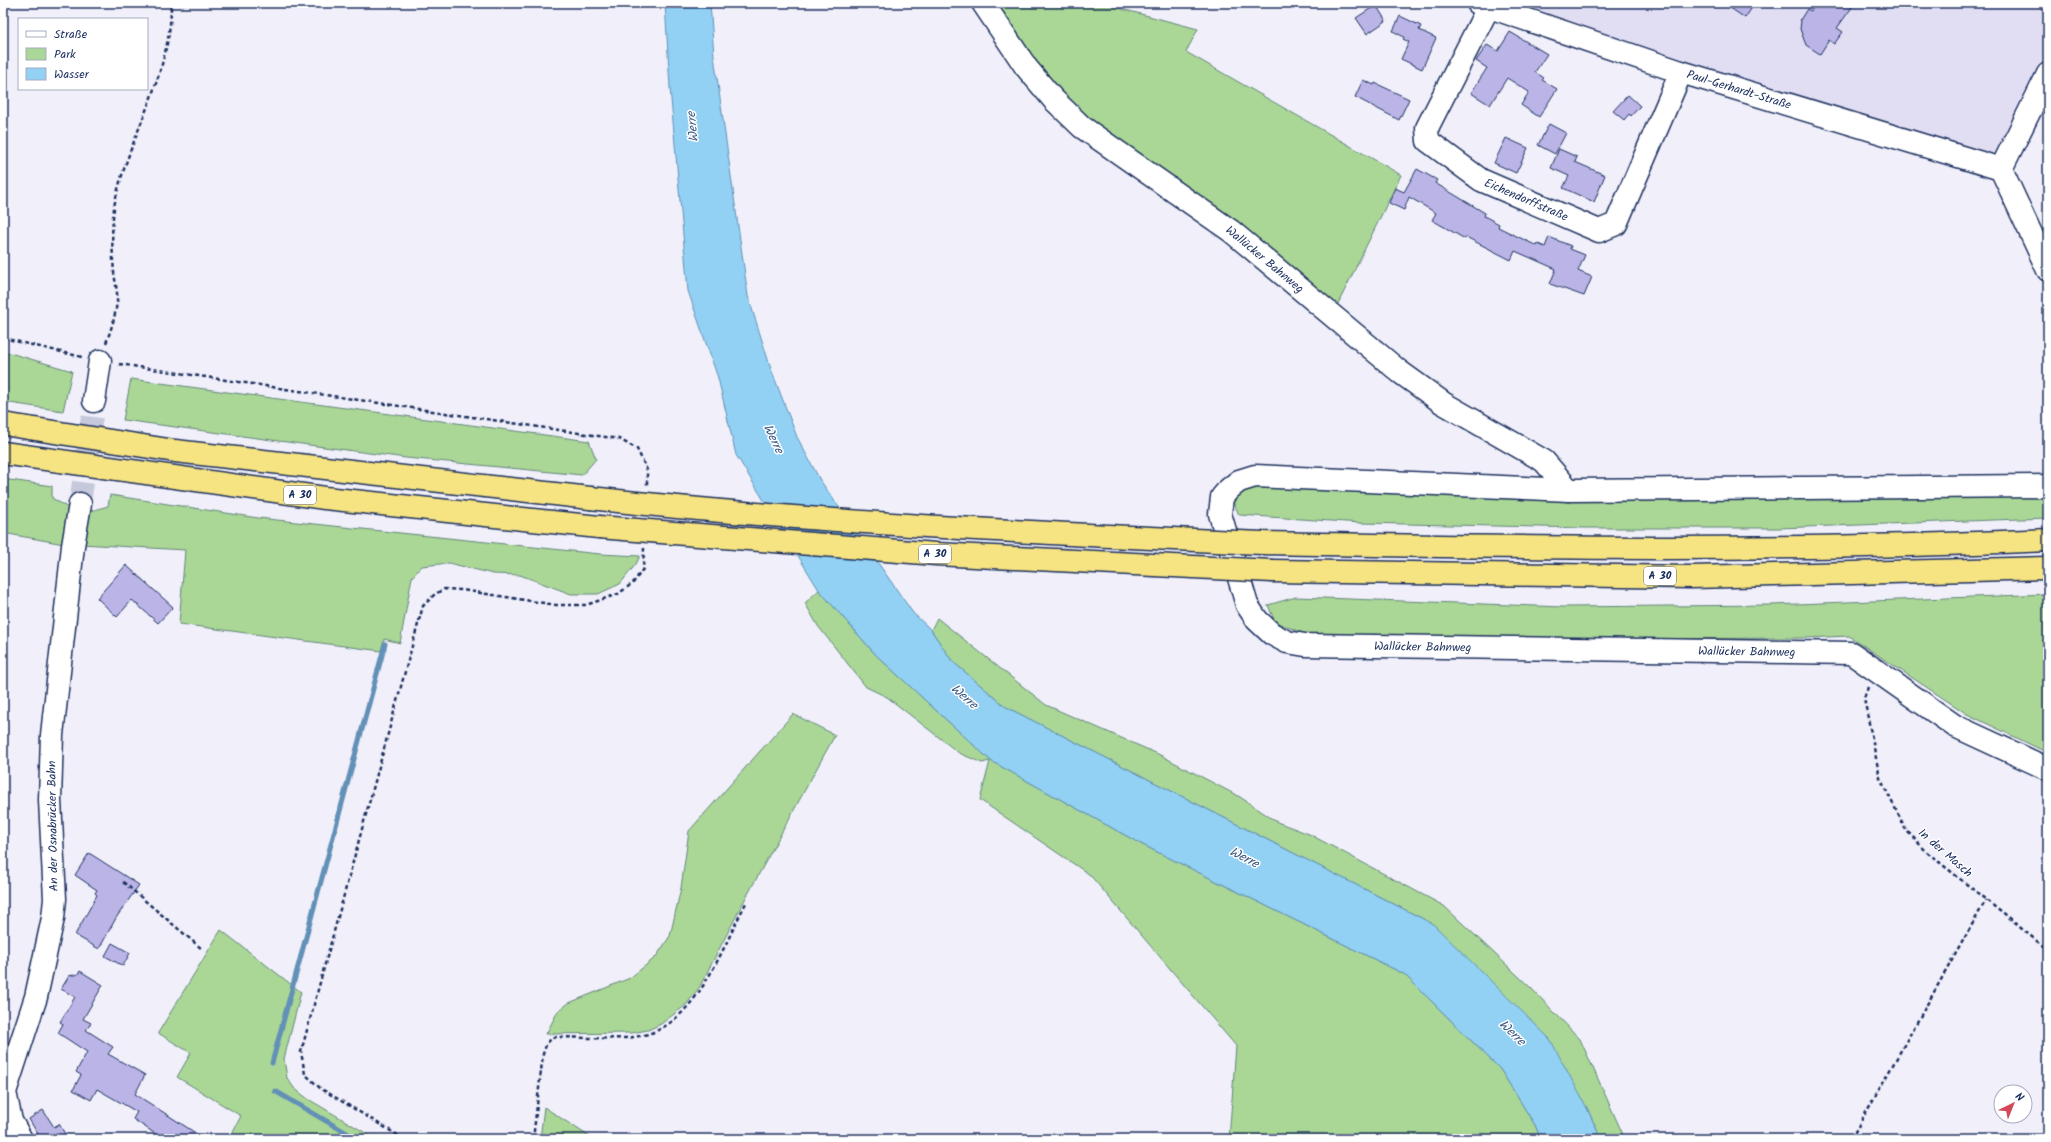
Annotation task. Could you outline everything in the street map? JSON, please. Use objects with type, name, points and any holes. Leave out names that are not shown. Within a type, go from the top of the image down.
[{"type":"highway","name":"A 30","points":[[3,424],[175,451],[674,508],[1008,532],[1263,543],[1546,549],[1828,547],[2044,541]]},
{"type":"highway","name":"A 30","points":[[3,453],[325,498],[599,527],[936,554],[1272,571],[1691,577],[2048,568]]},
{"type":"street","name":"Wallücker Bahnweg","points":[[983,3],[1026,68],[1053,99],[1082,127],[1231,231],[1400,372],[1443,403],[1544,461],[1570,490]]},
{"type":"street","name":"Eichendorffstraße","points":[[1484,5],[1427,128],[1428,141],[1481,180],[1599,231],[1616,224],[1681,72]]},
{"type":"street","name":"Paul-Gerhardt-Straße","points":[[1484,5],[1681,72],[2001,169]]},
{"type":"street","points":[[2048,74],[2001,169],[2048,270]]},
{"type":"street","points":[[94,401],[100,361]]},
{"type":"street","name":"Wallücker Bahnweg","points":[[2048,486],[1570,490],[1255,476],[1239,481],[1229,489],[1222,497],[1220,514],[1247,605],[1258,620],[1272,634],[1287,642],[1305,645],[1851,653],[1955,726],[2048,769]]},
{"type":"street","name":"An der Osnabrücker Bahn","points":[[20,1139],[11,1121],[5,1092],[36,997],[53,918],[55,899],[50,800],[52,735],[73,546],[80,504]]},
{"type":"path","points":[[100,361],[114,320],[117,301],[113,234],[115,202],[130,152],[150,101],[166,51],[171,3]]},
{"type":"path","points":[[3,338],[100,361],[619,439],[637,449],[647,470],[646,493]]},
{"type":"path","points":[[404,1139],[320,1088],[305,1074],[301,1052],[423,606],[435,594],[444,589],[462,590],[556,605],[586,605],[618,594],[633,583],[643,568],[644,546]]},
{"type":"path","name":"In der Masch","points":[[1875,670],[1864,698],[1880,778],[1906,830],[1928,853],[2048,950]]},
{"type":"path","points":[[123,882],[202,949]]},
{"type":"path","points":[[1850,1139],[1986,900]]},
{"type":"path","points":[[533,1139],[543,1054],[546,1044],[551,1039],[556,1037],[633,1037],[651,1033],[662,1027],[688,1007],[703,988],[746,903]]},
{"type":"shaded area","points":[[1484,3],[2048,3],[2048,50],[1995,157]]},
{"type":"green space","points":[[988,3],[1119,3],[1118,8],[1198,29],[1186,52],[1401,175],[1333,314],[1086,121],[1036,70]]},
{"type":"green space","points":[[3,351],[72,371],[63,411],[3,402]]},
{"type":"green space","points":[[131,379],[589,441],[596,459],[582,475],[406,458],[123,420]]},
{"type":"green space","points":[[3,479],[52,486],[52,498],[70,509],[64,544],[3,533]]},
{"type":"green space","points":[[1244,485],[2048,492],[2048,518],[1778,528],[1585,528],[1361,523],[1239,515],[1233,501]]},
{"type":"green space","points":[[110,495],[258,518],[600,554],[640,556],[636,564],[620,584],[598,594],[571,594],[520,575],[493,574],[449,563],[422,566],[412,577],[400,643],[384,639],[381,651],[179,624],[185,550],[81,544],[87,512],[108,506]]},
{"type":"green space","points":[[819,590],[876,655],[991,761],[1141,844],[1404,974],[1500,1069],[1535,1125],[1541,1139],[1229,1139],[1236,1046],[1090,875],[980,800],[990,761],[982,763],[959,753],[887,697],[866,687],[818,626],[805,603]]},
{"type":"green space","points":[[2048,594],[2048,753],[1967,714],[1849,636],[1806,638],[1358,640],[1313,637],[1275,622],[1268,605],[1296,597],[1563,607],[1772,605]]},
{"type":"green space","points":[[937,618],[1046,705],[1158,754],[1240,797],[1277,822],[1309,834],[1444,906],[1531,988],[1580,1039],[1625,1139],[1601,1139],[1587,1108],[1433,924],[1006,707],[952,661],[931,630]]},
{"type":"green space","points":[[793,714],[835,735],[743,903],[699,988],[686,1005],[661,1024],[648,1030],[631,1033],[546,1034],[558,1011],[569,1003],[630,978],[656,957],[670,936],[681,888],[689,831]]},
{"type":"green space","points":[[221,930],[301,992],[284,1059],[287,1078],[294,1088],[308,1099],[376,1139],[229,1139],[241,1116],[177,1077],[191,1053],[158,1033]]},
{"type":"green space","points":[[544,1107],[593,1139],[540,1139]]},
{"type":"water","name":"Werre","points":[[665,3],[710,3],[714,56],[748,296],[771,369],[797,437],[820,480],[913,613],[931,630],[952,661],[1006,707],[1433,924],[1550,1039],[1587,1108],[1601,1139],[1541,1139],[1535,1125],[1500,1069],[1404,974],[1141,844],[991,761],[876,655],[819,590],[736,455],[718,378],[688,291],[670,88]]},
{"type":"building","points":[[1723,3],[1755,3],[1745,18]]},
{"type":"building","points":[[1816,3],[1855,3],[1837,28],[1843,32],[1834,44],[1829,40],[1820,54],[1806,45],[1800,29],[1800,20],[1807,9],[1811,11]]},
{"type":"building","points":[[1376,5],[1386,21],[1367,34],[1356,18]]},
{"type":"building","points":[[1400,16],[1421,26],[1419,30],[1436,38],[1422,69],[1401,59],[1409,42],[1403,39],[1404,37],[1393,31]]},
{"type":"building","points":[[1510,32],[1547,54],[1535,72],[1544,78],[1542,80],[1557,89],[1539,117],[1521,105],[1529,92],[1507,78],[1490,105],[1471,93],[1487,68],[1476,61],[1487,45],[1498,51]]},
{"type":"building","points":[[1363,80],[1374,85],[1375,83],[1409,99],[1399,120],[1355,97]]},
{"type":"building","points":[[1628,95],[1640,106],[1631,116],[1629,114],[1624,120],[1613,111]]},
{"type":"building","points":[[1549,124],[1566,133],[1555,154],[1538,145]]},
{"type":"building","points":[[1506,138],[1528,148],[1516,173],[1494,163]]},
{"type":"building","points":[[1559,149],[1577,157],[1575,162],[1605,175],[1594,202],[1563,188],[1569,176],[1551,168]]},
{"type":"building","points":[[1417,169],[1437,180],[1435,183],[1485,213],[1484,216],[1499,224],[1498,227],[1537,246],[1538,244],[1545,247],[1549,237],[1571,246],[1570,249],[1585,255],[1578,271],[1592,277],[1584,296],[1550,284],[1556,269],[1515,251],[1511,260],[1466,237],[1465,239],[1432,220],[1436,213],[1409,197],[1404,210],[1389,203],[1395,188],[1404,192]]},
{"type":"building","points":[[126,565],[173,607],[158,623],[132,600],[117,617],[97,598]]},
{"type":"building","points":[[89,853],[139,885],[116,918],[99,949],[75,935],[97,895],[95,893],[97,890],[75,875]]},
{"type":"building","points":[[112,943],[130,953],[123,966],[105,956]]},
{"type":"building","points":[[80,971],[103,985],[83,1019],[91,1023],[86,1030],[113,1047],[108,1054],[145,1075],[135,1094],[205,1139],[163,1139],[133,1119],[137,1112],[97,1089],[91,1100],[73,1090],[81,1075],[76,1072],[87,1052],[58,1033],[63,1024],[60,1022],[75,997],[61,989],[69,976],[78,974]]},
{"type":"building","points":[[43,1110],[54,1127],[59,1124],[68,1139],[34,1139],[39,1136],[29,1119]]},
{"type":"waterway","points":[[272,1063],[385,644]]},
{"type":"waterway","points":[[275,1091],[357,1139]]},
{"type":"tunnel","points":[[80,504],[94,401]]}]
